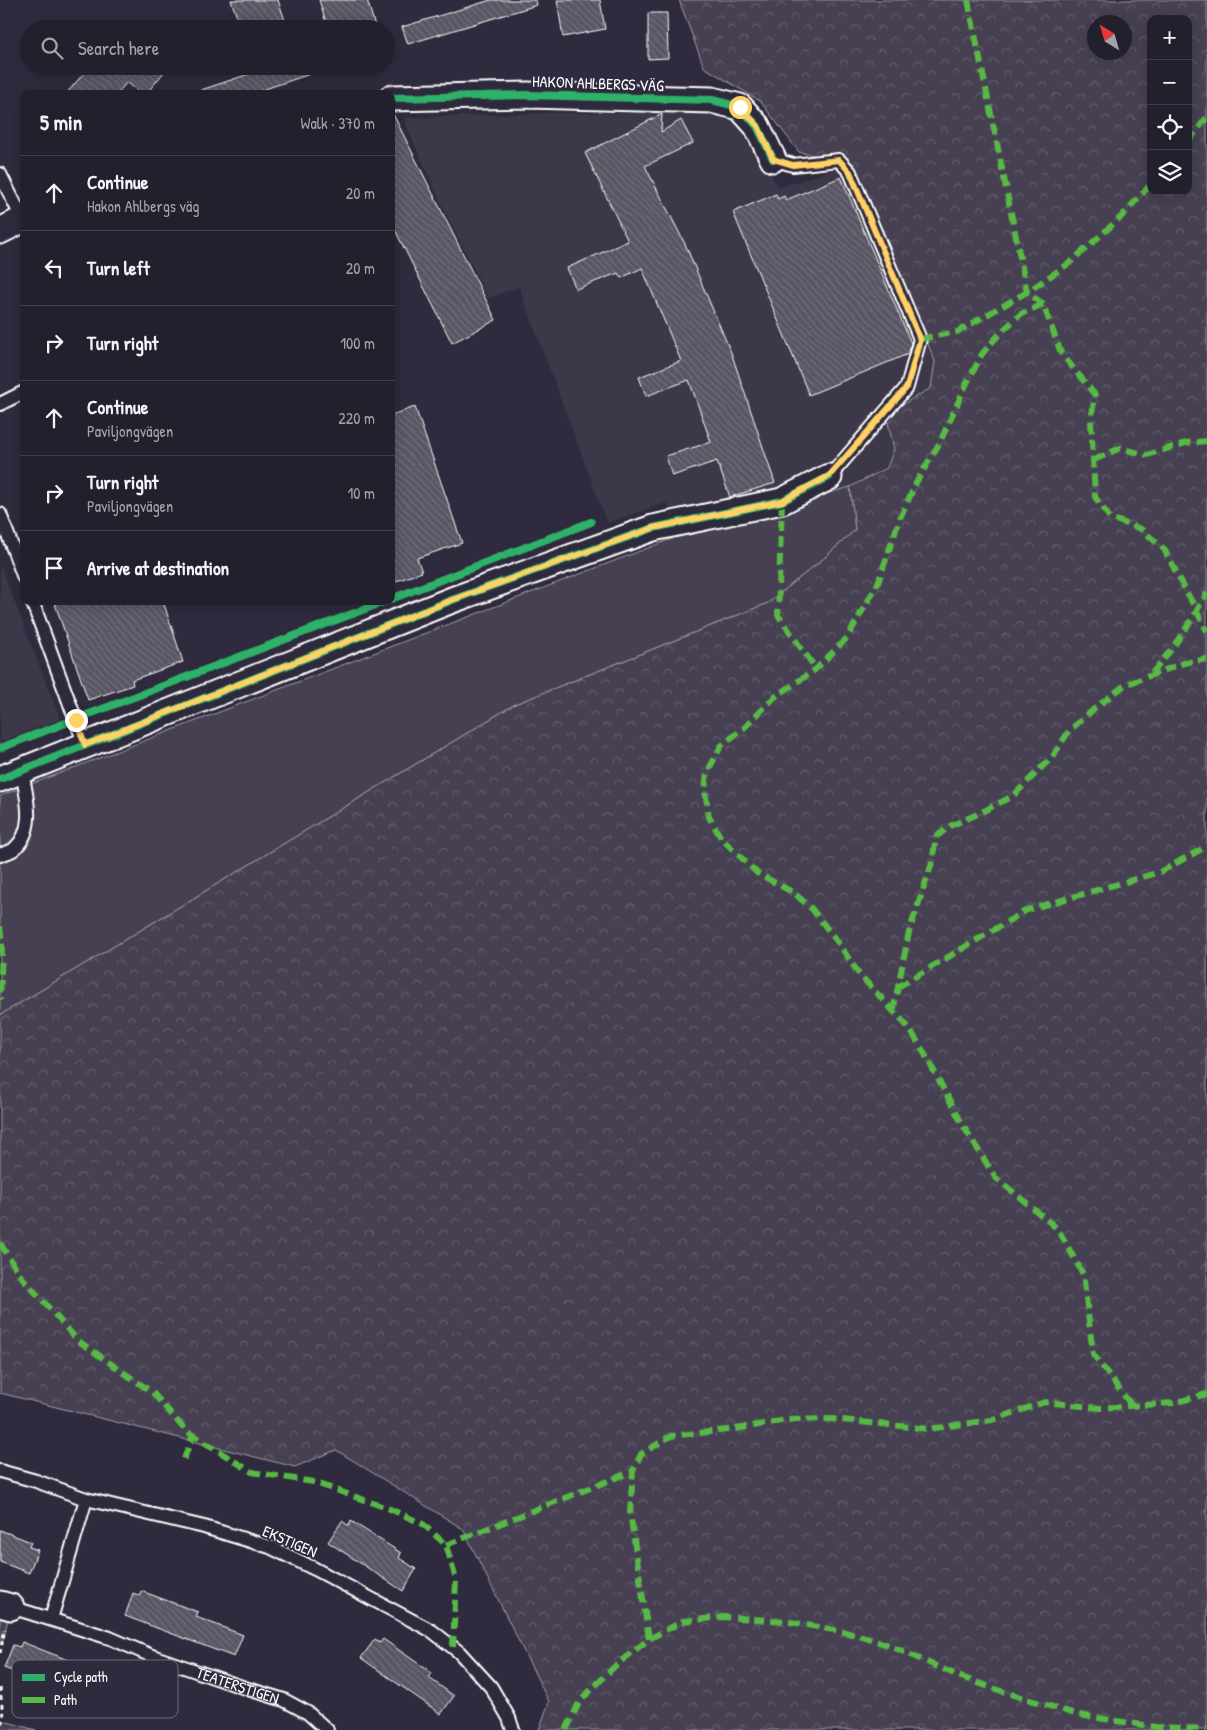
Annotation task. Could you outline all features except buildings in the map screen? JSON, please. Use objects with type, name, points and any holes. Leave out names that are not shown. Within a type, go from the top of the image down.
[{"type":"street","name":"HAKON AHLBERGS VÄG","points":[[395,98],[528,95],[712,100],[740,107],[758,126],[773,159]]},
{"type":"street","points":[[0,231],[20,221]]},
{"type":"street","points":[[11,775],[452,600],[653,528],[782,501],[829,476]]},
{"type":"lane","points":[[773,159],[793,165],[839,160],[850,172],[920,339],[907,387],[829,476]]},
{"type":"lane","points":[[0,174],[20,213]]},
{"type":"lane","points":[[0,404],[20,394]]},
{"type":"lane","points":[[0,514],[20,567]]},
{"type":"lane","points":[[33,605],[85,745]]},
{"type":"lane","points":[[0,855],[14,850],[26,834],[29,812],[11,775]]},
{"type":"lane","name":"EKSTIGEN","points":[[0,1471],[36,1481],[86,1499],[204,1527],[270,1547],[315,1569],[432,1631],[459,1652],[490,1687],[514,1730]]},
{"type":"lane","points":[[51,1619],[86,1499]]},
{"type":"lane","name":"TEATERSTIGEN","points":[[5,1605],[110,1638],[164,1660]]},
{"type":"lane","name":"TEATERSTIGEN","points":[[178,1665],[284,1700],[308,1713],[327,1730]]},
{"type":"path","points":[[0,1688],[3,1716],[0,1730]]},
{"type":"shaded area","points":[[547,113],[730,113],[746,122],[778,188],[852,163],[935,361],[931,388],[886,414],[894,449],[887,468],[850,487],[682,535],[667,502],[607,523],[519,287],[488,298],[447,216],[403,118]]},
{"type":"shaded area","points":[[0,564],[64,729],[0,754]]},
{"type":"green space","points":[[679,0],[1207,0],[1207,1730],[539,1730],[549,1702],[463,1529],[336,1450],[295,1467],[0,1393],[0,1015],[515,704],[768,603],[823,559],[855,530],[850,487],[887,468],[894,449],[886,414],[931,388],[935,361],[852,163],[799,152],[760,101],[704,67]]},
{"type":"green space","points":[[850,487],[855,530],[823,559],[768,603],[515,704],[0,1015],[0,796],[682,535]]},
{"type":"green space","points":[[0,1604],[11,1607],[2,1644],[0,1645]]},
{"type":"green space","points":[[0,1720],[36,1730],[0,1730]]},
{"type":"marked path","points":[[968,0],[1027,292],[1043,304],[1061,353],[1095,395],[1091,420],[1095,497],[1110,518],[1141,529],[1164,549],[1207,631]]},
{"type":"marked path","points":[[1192,137],[1207,117]]},
{"type":"marked path","points":[[920,339],[957,332],[1027,292],[1071,262],[1121,217],[1147,188]]},
{"type":"marked path","points":[[1043,304],[1021,314],[1002,331],[982,354],[939,444],[917,481],[900,518],[878,583],[847,638],[816,669],[775,697],[745,727],[721,746],[707,773],[705,790],[709,817],[721,838],[757,873],[794,893],[812,909],[859,974],[909,1028],[964,1127],[995,1177],[1058,1229],[1083,1274],[1093,1354],[1132,1406]]},
{"type":"marked path","points":[[1094,460],[1120,448],[1147,455],[1186,443],[1207,441]]},
{"type":"marked path","points":[[782,501],[778,615],[816,669]]},
{"type":"marked path","points":[[1152,673],[1182,634],[1207,593]]},
{"type":"marked path","points":[[893,1012],[909,932],[932,863],[936,837],[950,826],[1013,796],[1053,756],[1069,731],[1125,685],[1184,663],[1207,659]]},
{"type":"marked path","points":[[898,987],[1027,910],[1160,872],[1207,846]]},
{"type":"marked path","points":[[0,926],[2,944],[0,1000]]},
{"type":"marked path","points":[[0,1243],[20,1275],[77,1340],[153,1393],[186,1431],[252,1472],[313,1482],[390,1509],[423,1524],[446,1545],[456,1579],[453,1647]]},
{"type":"marked path","points":[[649,1639],[630,1513],[633,1471],[641,1454],[671,1436],[736,1429],[786,1420],[832,1419],[929,1429],[992,1420],[1045,1402],[1100,1408],[1173,1403],[1207,1394]]},
{"type":"marked path","points":[[184,1459],[193,1435]]},
{"type":"marked path","points":[[446,1545],[633,1471]]},
{"type":"marked path","points":[[566,1730],[580,1701],[614,1667],[649,1639],[683,1621],[724,1617],[785,1621],[845,1632],[886,1644],[961,1677],[1079,1715],[1156,1727],[1207,1729]]},
{"type":"cycle path","points":[[395,98],[528,95],[712,100],[740,107],[757,126],[773,159]]},
{"type":"cycle path","points":[[0,779],[452,600],[653,528],[782,501],[829,477]]},
{"type":"cycle path","points":[[395,597],[591,522]]},
{"type":"cycle path","points":[[0,748],[375,605]]},
{"type":"route","points":[[76,720],[85,745],[452,600],[653,528],[782,501],[829,476],[907,387],[920,339],[850,172],[839,160],[793,165],[773,159],[758,126],[740,107]]}]
